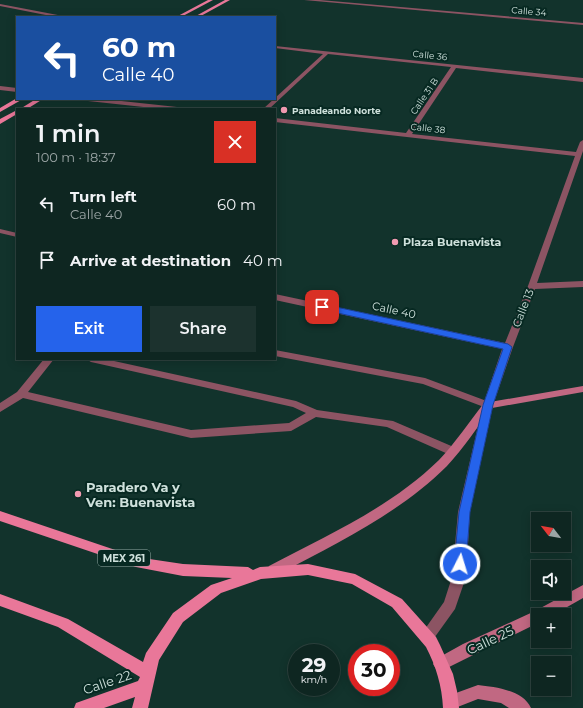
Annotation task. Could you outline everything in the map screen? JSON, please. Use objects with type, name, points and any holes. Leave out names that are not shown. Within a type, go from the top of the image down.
[{"type":"main road","points":[[180,16],[211,0]]},
{"type":"main road","points":[[198,16],[228,0]]},
{"type":"main road","points":[[0,110],[18,100]]},
{"type":"main road","points":[[25,108],[38,100]]},
{"type":"main road","points":[[0,122],[16,113]]},
{"type":"main road","points":[[274,570],[401,499],[437,468],[488,405],[583,389]]},
{"type":"main road","name":"MEX 261","points":[[0,516],[136,562],[183,570],[254,574]]},
{"type":"main road","points":[[140,708],[145,680],[157,648],[171,627],[188,608],[208,594],[230,582],[254,574],[296,568],[339,574],[360,581],[380,591],[399,604],[416,621],[427,636],[441,664],[447,682],[451,705],[478,692],[504,696],[523,708]]},
{"type":"main road","name":"Calle 25","points":[[552,608],[583,591]]},
{"type":"main road","points":[[0,600],[63,623],[145,680]]},
{"type":"main road","name":"Calle 25","points":[[441,664],[468,649],[531,619]]},
{"type":"main road","name":"Calle 22","points":[[82,708],[145,680]]},
{"type":"street","name":"Calle 34","points":[[306,0],[583,24]]},
{"type":"street","points":[[0,5],[58,16]]},
{"type":"street","name":"Calle 36","points":[[276,47],[583,80]]},
{"type":"street","points":[[276,100],[327,52]]},
{"type":"street","name":"Calle 31 B","points":[[408,135],[455,66]]},
{"type":"street","points":[[0,88],[16,90]]},
{"type":"street","points":[[97,100],[168,108]]},
{"type":"street","points":[[267,108],[276,100]]},
{"type":"street","name":"Calle 38","points":[[276,120],[578,154]]},
{"type":"street","name":"Calle 13","points":[[427,636],[450,605],[459,577],[464,512],[488,405],[583,142]]},
{"type":"street","points":[[0,231],[16,235]]},
{"type":"street","points":[[532,286],[583,284]]},
{"type":"street","name":"Calle 40","points":[[276,297],[508,347]]},
{"type":"street","points":[[276,353],[425,381],[488,405]]},
{"type":"street","points":[[0,408],[21,394],[48,360]]},
{"type":"street","points":[[96,360],[296,404],[314,413],[389,424],[452,450]]},
{"type":"street","points":[[21,394],[191,434],[291,427],[314,413]]},
{"type":"place","name":"Panadeando Norte","points":[[284,110]]},
{"type":"place","name":"Plaza Buenavista","points":[[395,242]]},
{"type":"place","name":"Paradero Va y Ven: Buenavista","points":[[78,494]]},
{"type":"route","points":[[322,307],[508,347],[488,405],[464,512],[460,564]]}]
